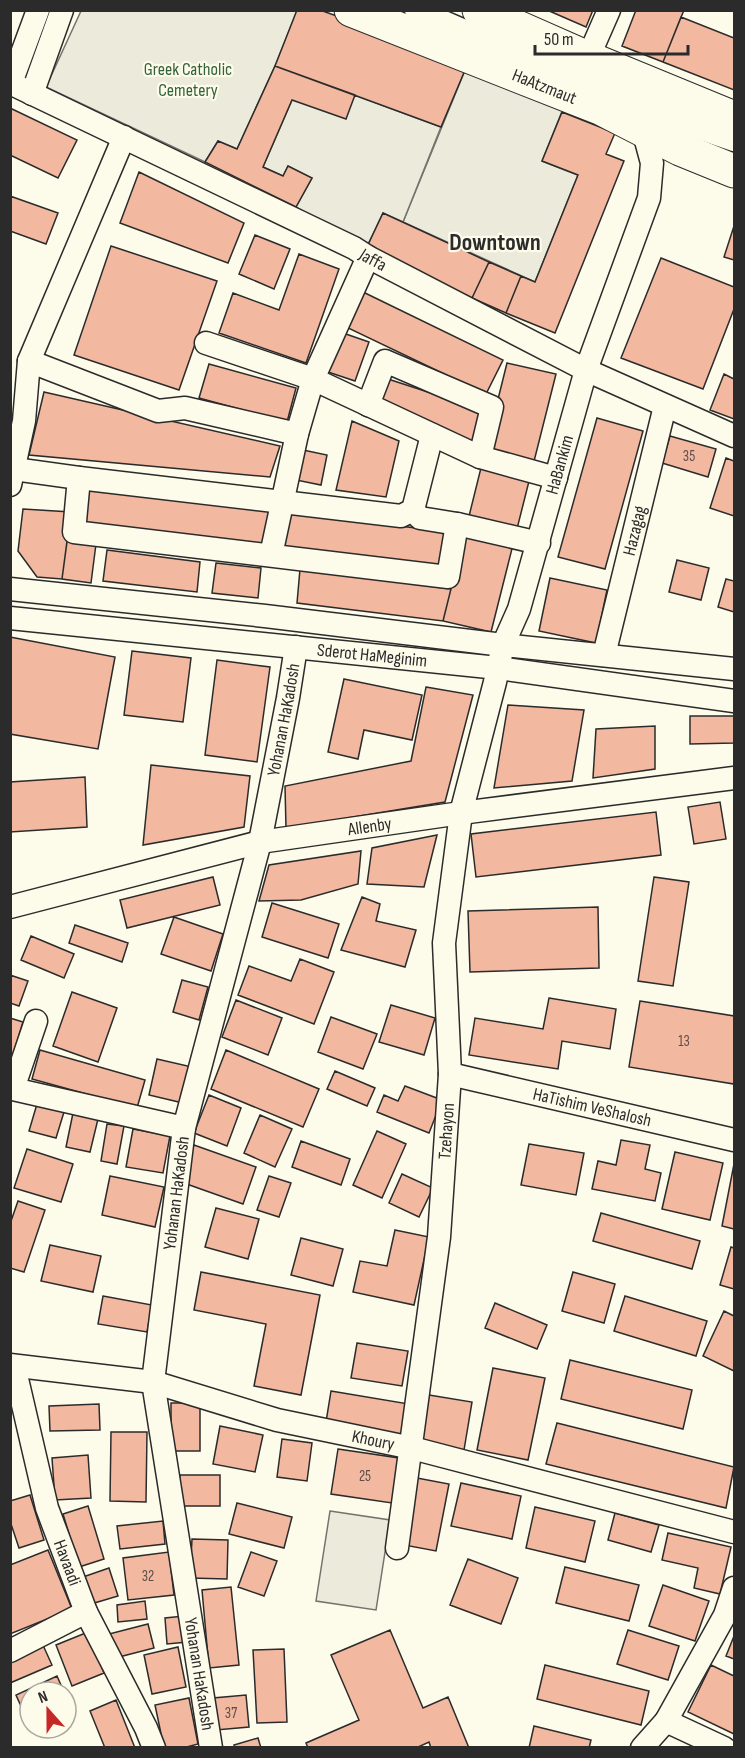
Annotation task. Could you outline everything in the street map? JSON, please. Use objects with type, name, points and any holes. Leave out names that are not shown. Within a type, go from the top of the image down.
[{"type":"highway","name":"HaAtzmaut","points":[[351,10],[602,110],[680,149],[735,171]]},
{"type":"highway","points":[[479,10],[510,19],[588,58],[735,118]]},
{"type":"street","points":[[11,83],[38,10]]},
{"type":"street","points":[[32,94],[63,10]]},
{"type":"street","points":[[396,10],[735,154]]},
{"type":"street","points":[[416,10],[648,110],[735,140]]},
{"type":"street","points":[[588,58],[609,10]]},
{"type":"street","name":"Jaffa","points":[[11,83],[354,248],[586,370],[735,436]]},
{"type":"street","name":"HaBankim","points":[[461,813],[498,668],[513,646],[519,609],[586,370],[649,198],[652,172],[649,149],[645,137],[631,123]]},
{"type":"street","points":[[124,137],[29,361],[17,414],[12,477],[79,478],[400,516],[413,510]]},
{"type":"street","points":[[271,555],[297,434],[313,379],[368,257]]},
{"type":"street","points":[[206,343],[313,379],[480,457],[556,478]]},
{"type":"street","points":[[10,375],[29,361]]},
{"type":"street","points":[[29,361],[158,411],[185,408],[297,434]]},
{"type":"street","points":[[368,405],[385,361],[492,407],[480,457]]},
{"type":"street","name":"Hazagag","points":[[604,656],[665,406]]},
{"type":"street","points":[[413,510],[432,435]]},
{"type":"street","points":[[79,478],[75,532],[448,577],[457,524]]},
{"type":"street","points":[[413,510],[420,518],[539,543]]},
{"type":"street","name":"Sderot HaMeginim","points":[[10,589],[735,669]]},
{"type":"street","name":"Sderot HaMeginim","points":[[10,618],[498,668],[735,701]]},
{"type":"street","name":"Yohanan HaKadosh","points":[[211,1748],[153,1382],[184,1128],[260,842],[296,646]]},
{"type":"street","points":[[513,646],[527,658],[536,674]]},
{"type":"street","name":"Allenby","points":[[10,907],[260,842],[461,813],[735,778]]},
{"type":"street","name":"Tzehayon","points":[[397,1548],[439,1237],[450,1074],[444,943],[461,813]]},
{"type":"street","points":[[36,1021],[13,1089],[184,1128]]},
{"type":"street","name":"HaTishim VeShalosh","points":[[450,1074],[735,1140]]},
{"type":"street","name":"Khoury","points":[[12,1365],[153,1382],[277,1420],[412,1448],[735,1532]]},
{"type":"street","name":"Havaadi","points":[[12,1365],[17,1409],[47,1508],[86,1612],[154,1748]]},
{"type":"street","points":[[642,1748],[666,1720],[725,1614],[735,1588]]},
{"type":"street","points":[[10,1651],[86,1612]]},
{"type":"street","points":[[666,1720],[724,1748]]},
{"type":"green space","name":"Greek Catholic Cemetery","points":[[81,11],[297,11],[237,149],[218,141],[205,162],[46,87]]},
{"type":"green space","points":[[468,63],[565,104],[542,161],[578,175],[535,282],[403,222]]},
{"type":"green space","points":[[330,1511],[390,1520],[376,1610],[316,1601]]},
{"type":"shaded area","points":[[355,95],[441,127],[403,222],[383,213],[366,249],[296,207],[312,178],[288,166],[283,176],[263,167],[292,100]]},
{"type":"building","points":[[297,10],[320,10],[468,63],[441,127],[275,66]]},
{"type":"building","points":[[547,10],[593,10],[586,27]]},
{"type":"building","points":[[636,10],[684,10],[663,62],[622,46]]},
{"type":"building","points":[[681,17],[734,38],[734,90],[663,62]]},
{"type":"building","points":[[275,66],[355,95],[346,119],[292,100],[263,167],[283,176],[288,166],[312,178],[296,207],[205,162],[218,141],[237,149]]},
{"type":"building","points":[[10,108],[77,140],[58,178],[10,155]]},
{"type":"building","points":[[562,112],[615,133],[606,154],[624,161],[555,333],[506,313],[521,276],[535,282],[578,175],[542,161]]},
{"type":"building","points":[[139,172],[244,223],[228,263],[120,223]]},
{"type":"building","points":[[10,196],[58,213],[46,244],[10,231]]},
{"type":"building","points":[[383,213],[489,262],[472,298],[366,249]]},
{"type":"building","points":[[734,226],[734,260],[724,257]]},
{"type":"building","points":[[255,235],[290,249],[274,289],[239,274]]},
{"type":"building","points":[[111,246],[217,281],[179,390],[74,355]]},
{"type":"building","points":[[299,254],[339,269],[306,363],[219,333],[233,293],[279,310]]},
{"type":"building","points":[[661,258],[734,287],[734,309],[703,389],[621,358]]},
{"type":"building","points":[[489,262],[521,276],[506,313],[472,298]]},
{"type":"building","points":[[363,292],[503,360],[486,394],[346,327]]},
{"type":"building","points":[[343,333],[369,342],[355,381],[328,372]]},
{"type":"building","points":[[507,363],[556,374],[491,632],[443,621]]},
{"type":"building","points":[[209,364],[296,388],[287,422],[199,398]]},
{"type":"building","points":[[724,374],[734,379],[734,419],[710,410]]},
{"type":"building","points":[[388,379],[486,411],[478,446],[378,404]]},
{"type":"building","points":[[44,392],[280,446],[270,477],[29,455]]},
{"type":"building","points":[[597,418],[643,431],[605,569],[558,557]]},
{"type":"building","points":[[352,421],[399,441],[386,497],[336,490]]},
{"type":"building","points":[[670,436],[716,449],[708,477],[662,463]]},
{"type":"building","points":[[303,450],[327,455],[321,485],[296,480]]},
{"type":"building","points":[[726,458],[734,461],[734,516],[710,508]]},
{"type":"building","points":[[85,487],[448,532],[444,568],[80,524]]},
{"type":"building","points":[[23,509],[71,512],[62,579],[37,577],[18,551]]},
{"type":"building","points":[[67,541],[96,544],[91,583],[62,579]]},
{"type":"building","points":[[107,550],[200,562],[197,592],[103,581]]},
{"type":"building","points":[[677,560],[709,568],[701,600],[669,592]]},
{"type":"building","points":[[216,563],[261,568],[258,598],[212,593]]},
{"type":"building","points":[[300,569],[451,589],[443,621],[297,603]]},
{"type":"building","points":[[550,578],[607,590],[596,643],[539,631]]},
{"type":"building","points":[[726,579],[734,581],[734,612],[718,607]]},
{"type":"building","points":[[10,637],[115,657],[98,749],[10,734]]},
{"type":"building","points":[[132,651],[191,658],[183,722],[124,715]]},
{"type":"building","points":[[217,660],[270,667],[257,762],[205,755]]},
{"type":"building","points":[[344,679],[422,695],[412,740],[364,730],[358,759],[328,752]]},
{"type":"building","points":[[426,687],[473,695],[445,802],[286,828],[285,786],[411,761]]},
{"type":"building","points":[[508,705],[584,710],[572,781],[494,788]]},
{"type":"building","points":[[690,716],[734,716],[734,743],[690,744]]},
{"type":"building","points":[[655,726],[655,769],[593,778],[596,729]]},
{"type":"building","points":[[151,765],[250,776],[244,827],[143,845]]},
{"type":"building","points":[[85,777],[87,827],[10,832],[10,782]]},
{"type":"building","points":[[720,802],[726,839],[694,844],[688,807]]},
{"type":"building","points":[[656,812],[661,855],[476,877],[471,834]]},
{"type":"building","points":[[437,835],[424,887],[367,884],[372,848]]},
{"type":"building","points":[[361,851],[358,884],[301,900],[259,901],[269,865]]},
{"type":"building","points":[[213,877],[220,905],[127,928],[120,900]]},
{"type":"building","points":[[654,877],[689,882],[673,986],[638,981]]},
{"type":"building","points":[[362,897],[380,904],[376,921],[416,930],[405,967],[341,950]]},
{"type":"building","points":[[272,903],[339,924],[328,958],[262,937]]},
{"type":"building","points":[[598,907],[599,968],[470,972],[468,911]]},
{"type":"building","points":[[174,917],[223,934],[211,971],[161,954]]},
{"type":"building","points":[[75,925],[128,943],[122,962],[69,943]]},
{"type":"building","points":[[31,936],[74,954],[64,978],[21,960]]},
{"type":"building","points":[[300,959],[334,972],[314,1024],[238,995],[249,966],[291,981]]},
{"type":"building","points":[[10,975],[28,981],[19,1006],[10,1003]]},
{"type":"building","points":[[182,980],[208,987],[199,1020],[173,1012]]},
{"type":"building","points":[[72,992],[117,1008],[98,1062],[53,1046]]},
{"type":"building","points":[[549,998],[616,1009],[610,1049],[562,1041],[558,1069],[469,1055],[475,1018],[543,1029]]},
{"type":"building","points":[[236,1000],[282,1018],[268,1055],[222,1037]]},
{"type":"building","points":[[640,1001],[734,1016],[734,1084],[629,1067]]},
{"type":"building","points":[[391,1005],[435,1018],[424,1055],[379,1042]]},
{"type":"building","points":[[331,1017],[377,1034],[363,1069],[318,1052]]},
{"type":"building","points":[[10,1018],[23,1022],[10,1065]]},
{"type":"building","points":[[40,1050],[145,1080],[137,1108],[32,1079]]},
{"type":"building","points":[[226,1050],[319,1089],[303,1127],[211,1089]]},
{"type":"building","points":[[157,1059],[192,1067],[183,1103],[149,1095]]},
{"type":"building","points":[[335,1071],[375,1088],[367,1106],[327,1089]]},
{"type":"building","points":[[405,1086],[442,1100],[429,1133],[377,1112],[384,1095],[398,1101]]},
{"type":"building","points":[[209,1095],[241,1108],[227,1146],[194,1133]]},
{"type":"building","points":[[37,1104],[64,1112],[56,1138],[29,1131]]},
{"type":"building","points":[[73,1113],[98,1119],[90,1152],[66,1147]]},
{"type":"building","points":[[260,1115],[292,1129],[275,1167],[244,1153]]},
{"type":"building","points":[[107,1124],[124,1126],[117,1164],[101,1161]]},
{"type":"building","points":[[133,1129],[170,1136],[163,1173],[126,1167]]},
{"type":"building","points":[[377,1131],[406,1144],[382,1198],[353,1185]]},
{"type":"building","points":[[621,1140],[650,1145],[645,1169],[661,1173],[655,1201],[592,1189],[598,1161],[616,1165]]},
{"type":"building","points":[[301,1141],[350,1159],[341,1185],[292,1167]]},
{"type":"building","points":[[529,1144],[584,1153],[576,1195],[521,1185]]},
{"type":"building","points":[[194,1145],[256,1167],[243,1204],[181,1182]]},
{"type":"building","points":[[27,1149],[73,1164],[61,1202],[14,1188]]},
{"type":"building","points":[[675,1152],[723,1163],[710,1220],[662,1209]]},
{"type":"building","points":[[734,1164],[734,1229],[722,1226]]},
{"type":"building","points":[[402,1174],[433,1188],[419,1217],[389,1203]]},
{"type":"building","points":[[110,1176],[164,1187],[155,1227],[102,1215]]},
{"type":"building","points":[[269,1176],[291,1183],[279,1217],[257,1210]]},
{"type":"building","points":[[18,1201],[45,1210],[24,1272],[10,1268],[10,1224]]},
{"type":"building","points":[[216,1208],[259,1219],[248,1259],[205,1247]]},
{"type":"building","points":[[601,1213],[700,1241],[692,1269],[593,1241]]},
{"type":"building","points":[[395,1230],[429,1237],[414,1305],[353,1292],[360,1261],[387,1266]]},
{"type":"building","points":[[301,1238],[343,1249],[333,1286],[291,1275]]},
{"type":"building","points":[[50,1245],[101,1256],[93,1292],[41,1281]]},
{"type":"building","points":[[731,1247],[734,1248],[734,1289],[720,1285]]},
{"type":"building","points":[[201,1272],[320,1295],[301,1395],[254,1386],[266,1324],[194,1310]]},
{"type":"building","points":[[573,1272],[615,1284],[604,1323],[562,1311]]},
{"type":"building","points":[[103,1296],[152,1305],[147,1332],[98,1324]]},
{"type":"building","points":[[625,1296],[707,1321],[696,1356],[614,1331]]},
{"type":"building","points":[[495,1303],[547,1325],[537,1349],[485,1328]]},
{"type":"building","points":[[724,1311],[734,1316],[734,1371],[703,1356]]},
{"type":"building","points":[[357,1343],[408,1351],[402,1386],[351,1378]]},
{"type":"building","points":[[570,1360],[692,1390],[683,1429],[561,1399]]},
{"type":"building","points":[[493,1368],[545,1378],[528,1460],[477,1450]]},
{"type":"building","points":[[331,1391],[409,1404],[403,1435],[326,1422]]},
{"type":"building","points":[[429,1395],[472,1402],[464,1450],[420,1443]]},
{"type":"building","points":[[171,1403],[200,1403],[200,1451],[171,1451]]},
{"type":"building","points":[[99,1404],[100,1430],[50,1431],[49,1406]]},
{"type":"building","points":[[557,1423],[734,1467],[726,1508],[546,1464]]},
{"type":"building","points":[[220,1426],[263,1435],[255,1472],[213,1464]]},
{"type":"building","points":[[111,1432],[147,1432],[146,1502],[110,1501]]},
{"type":"building","points":[[282,1439],[312,1443],[307,1481],[277,1477]]},
{"type":"building","points":[[338,1449],[399,1458],[392,1503],[331,1494]]},
{"type":"building","points":[[88,1455],[91,1498],[55,1500],[52,1458]]},
{"type":"building","points":[[180,1475],[220,1475],[220,1506],[180,1506]]},
{"type":"building","points":[[417,1478],[449,1484],[436,1551],[404,1545]]},
{"type":"building","points":[[461,1483],[521,1496],[512,1539],[451,1526]]},
{"type":"building","points":[[30,1495],[44,1540],[19,1548],[10,1521],[10,1501]]},
{"type":"building","points":[[237,1503],[292,1517],[284,1548],[229,1534]]},
{"type":"building","points":[[88,1506],[104,1559],[79,1567],[63,1514]]},
{"type":"building","points":[[535,1507],[595,1521],[585,1562],[526,1548]]},
{"type":"building","points":[[615,1513],[659,1525],[651,1552],[608,1540]]},
{"type":"building","points":[[163,1521],[165,1544],[120,1549],[117,1526]]},
{"type":"building","points":[[668,1533],[731,1547],[720,1594],[694,1588],[698,1568],[662,1560]]},
{"type":"building","points":[[192,1539],[228,1540],[227,1579],[190,1578]]},
{"type":"building","points":[[48,1550],[72,1609],[10,1634],[10,1565]]},
{"type":"building","points":[[169,1552],[174,1595],[128,1600],[123,1558]]},
{"type":"building","points":[[251,1552],[277,1561],[264,1596],[238,1587]]},
{"type":"building","points":[[468,1559],[518,1578],[501,1624],[450,1605]]},
{"type":"building","points":[[565,1567],[639,1585],[629,1621],[556,1603]]},
{"type":"building","points":[[109,1568],[118,1596],[91,1604],[83,1577]]},
{"type":"building","points":[[663,1585],[709,1601],[695,1641],[649,1626]]},
{"type":"building","points":[[231,1587],[239,1665],[209,1668],[202,1590]]},
{"type":"building","points":[[145,1601],[147,1619],[118,1622],[117,1605]]},
{"type":"building","points":[[184,1616],[187,1642],[167,1644],[165,1618]]},
{"type":"building","points":[[148,1624],[154,1648],[115,1658],[109,1634]]},
{"type":"building","points":[[390,1630],[423,1708],[448,1697],[469,1748],[431,1748],[429,1742],[416,1748],[308,1748],[306,1743],[359,1720],[331,1655]]},
{"type":"building","points":[[628,1630],[679,1646],[668,1680],[617,1664]]},
{"type":"building","points":[[88,1632],[104,1673],[78,1684],[78,1680],[70,1680],[56,1645]]},
{"type":"building","points":[[734,1636],[734,1659],[726,1656]]},
{"type":"building","points":[[42,1643],[52,1665],[10,1683],[10,1657]]},
{"type":"building","points":[[178,1647],[186,1687],[152,1694],[144,1655]]},
{"type":"building","points":[[284,1649],[287,1722],[257,1723],[253,1650]]},
{"type":"building","points":[[545,1665],[649,1691],[641,1725],[537,1699]]},
{"type":"building","points":[[711,1665],[734,1676],[734,1734],[688,1712]]},
{"type":"building","points":[[246,1695],[249,1727],[216,1730],[213,1698]]},
{"type":"building","points":[[189,1698],[198,1744],[183,1748],[164,1748],[155,1705]]},
{"type":"building","points":[[116,1700],[135,1748],[105,1748],[90,1711]]},
{"type":"building","points":[[534,1726],[591,1740],[589,1748],[529,1748]]},
{"type":"building","points":[[258,1738],[261,1748],[235,1748],[234,1745]]},
{"type":"district","name":"Downtown","points":[[495,242]]}]
